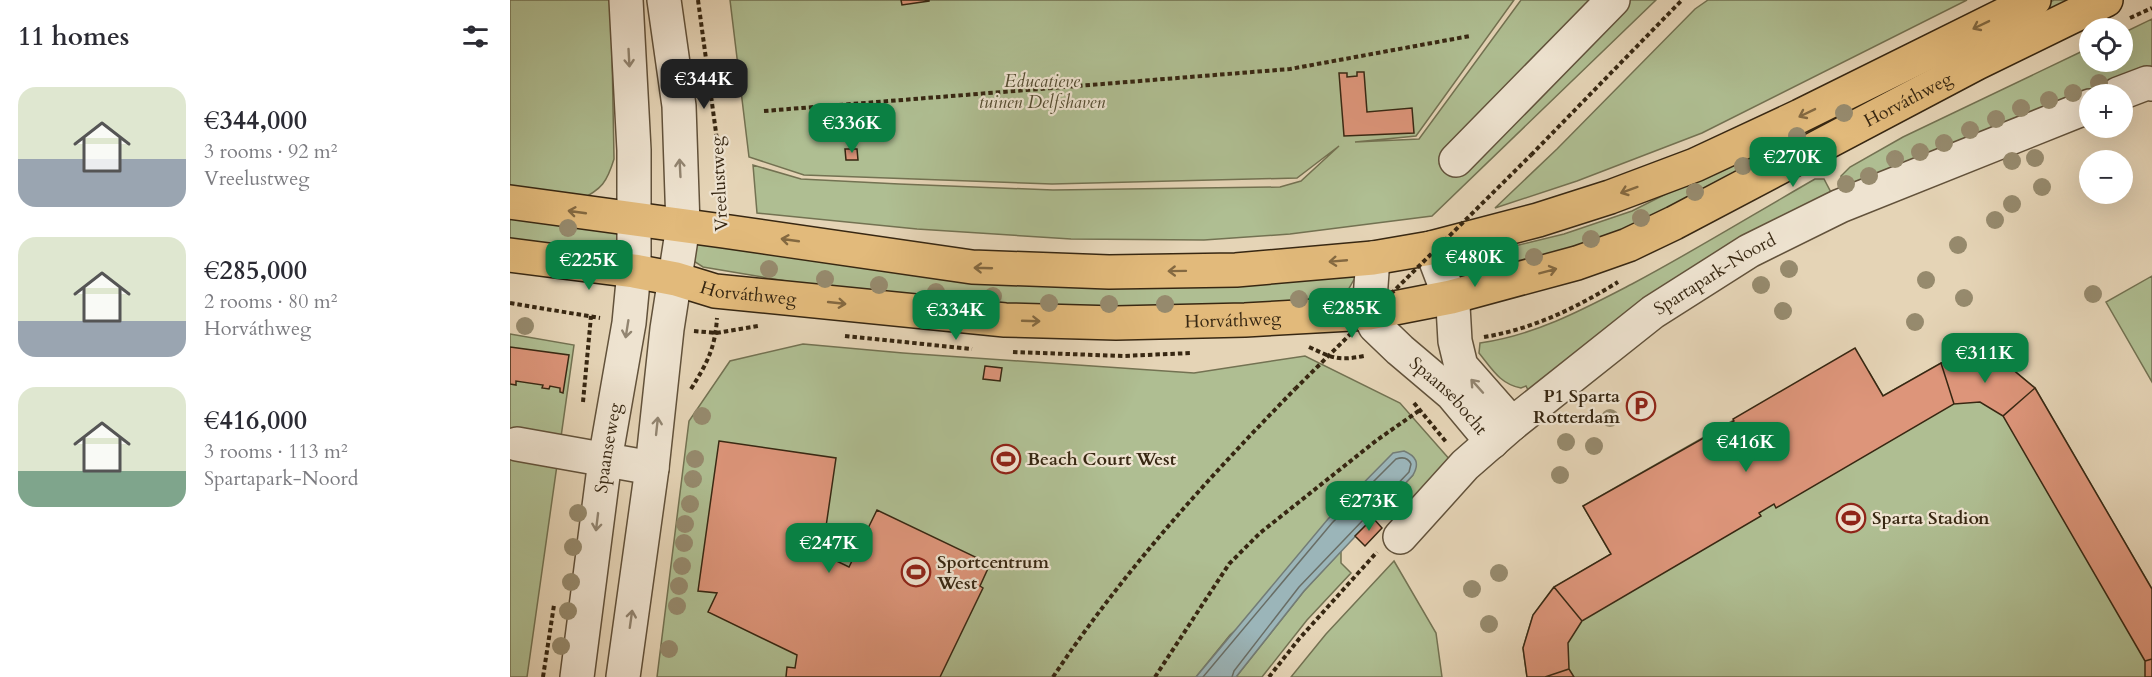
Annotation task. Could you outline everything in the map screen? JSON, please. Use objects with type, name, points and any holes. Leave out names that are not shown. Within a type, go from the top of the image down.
[{"type":"main road","name":"Horváthweg","points":[[510,202],[972,267],[1109,272],[1236,270],[1373,258],[1431,248],[1575,209],[1695,165],[1800,116],[2034,0]]},
{"type":"main road","name":"Horváthweg","points":[[510,255],[634,271],[676,279],[715,291],[1005,320],[1116,323],[1245,320],[1369,313],[1451,297],[1577,263],[1651,235],[1977,63],[2106,0]]},
{"type":"street","points":[[626,0],[634,150],[635,220]]},
{"type":"street","name":"Vreelustweg","points":[[664,0],[679,106],[683,226]]},
{"type":"street","points":[[1456,160],[1612,0]]},
{"type":"street","points":[[2133,88],[2147,83],[2152,84]]},
{"type":"street","name":"Spartapark-Noord","points":[[1400,537],[1465,465],[1502,433],[1653,312],[1749,251],[1840,206],[2079,110]]},
{"type":"street","name":"Spaanseweg","points":[[577,677],[605,460],[628,323],[634,271],[635,220]]},
{"type":"street","points":[[623,677],[652,468],[667,329],[683,226]]},
{"type":"street","name":"Spaansebocht","points":[[1431,248],[1451,297],[1455,341],[1461,366],[1502,433]]},
{"type":"street","points":[[1369,313],[1373,258]]},
{"type":"street","name":"Spaansebocht","points":[[1369,313],[1379,331],[1502,433]]},
{"type":"street","points":[[517,444],[652,468]]},
{"type":"path","name":"Vreelustweg","points":[[698,0],[720,162],[723,231]]},
{"type":"path","points":[[1053,677],[1169,524],[1222,464],[1531,155],[1682,0]]},
{"type":"path","points":[[764,111],[1290,69],[1470,36]]},
{"type":"path","points":[[715,291],[716,333]]},
{"type":"path","points":[[510,303],[591,316]]},
{"type":"path","points":[[1358,357],[1366,362]]},
{"type":"path","points":[[1408,396],[1465,465]]},
{"type":"path","points":[[1155,677],[1229,564],[1260,533],[1377,440],[1419,410]]},
{"type":"path","points":[[1269,677],[1299,639],[1380,549],[1400,537]]},
{"type":"green space","points":[[510,0],[611,0],[614,159],[603,184],[580,200],[510,189]]},
{"type":"green space","name":"Educatieve tuinen Delfshaven","points":[[730,0],[1514,0],[1416,136],[1355,142],[1419,139],[1521,0],[1656,0],[1432,216],[1290,234],[1204,240],[1071,239],[917,229],[757,213],[753,165],[801,179],[899,184],[1053,190],[1280,187],[1301,181],[1339,146],[1297,178],[1052,184],[804,175],[749,157]]},
{"type":"green space","points":[[1708,0],[1967,0],[1702,133],[1577,181],[1495,208],[1557,149],[1695,9]]},
{"type":"green space","points":[[2054,0],[2091,0],[1653,223],[1497,278],[1490,252],[1564,234],[1632,211]]},
{"type":"green space","points":[[2152,19],[2152,66],[2106,84],[2079,84],[2079,95],[1841,189],[1841,176],[1850,167],[1903,137],[2079,53],[2079,72],[2133,72],[2133,28]]},
{"type":"green space","points":[[1815,179],[1824,179],[1836,202],[1638,313],[1528,390],[1526,386],[1521,388],[1507,383],[1492,370],[1479,353],[1480,343],[1521,334],[1578,312],[1678,259]]},
{"type":"green space","points":[[510,206],[623,220],[616,257],[510,242]]},
{"type":"green space","points":[[696,241],[1360,269],[1348,290],[1336,302],[1099,311],[985,307],[798,283],[703,267],[689,258]]},
{"type":"green space","points":[[2152,276],[2152,382],[2106,302]]},
{"type":"green space","points":[[510,334],[574,345],[527,677],[510,677]]},
{"type":"green space","points":[[803,344],[1194,373],[1305,356],[1400,403],[1451,461],[1403,508],[1398,504],[1387,504],[1413,475],[1230,635],[1196,677],[657,677],[689,421],[730,361]]},
{"type":"green space","name":"Sparta Stadion","points":[[1978,357],[2012,369],[2035,388],[2152,589],[2152,677],[1527,677],[1523,648],[1533,615],[1553,588],[1611,554],[1583,506],[1734,420],[1869,372],[1883,396],[1941,363]]},
{"type":"green space","points":[[1341,551],[1341,563],[1351,573],[1307,620],[1262,677],[1236,677],[1304,591]]},
{"type":"green space","points":[[1394,561],[1436,633],[1442,677],[1291,677],[1326,634]]},
{"type":"water","points":[[1404,451],[1416,460],[1413,475],[1304,591],[1236,677],[1196,677],[1328,519],[1393,453]]},
{"type":"building","points":[[901,0],[929,0],[929,1],[902,5]]},
{"type":"building","points":[[1357,72],[1364,72],[1367,112],[1412,108],[1414,133],[1344,136],[1339,73],[1347,73],[1347,77],[1357,76]]},
{"type":"building","points":[[845,149],[857,149],[858,160],[846,160]]},
{"type":"building","points":[[510,347],[569,355],[563,393],[560,392],[560,388],[550,386],[549,389],[542,388],[543,385],[516,381],[516,385],[510,384]]},
{"type":"building","points":[[1855,348],[1883,396],[1941,363],[1954,404],[1776,508],[1774,504],[1759,513],[1761,516],[1582,621],[1554,587],[1611,554],[1583,506],[1734,421],[1733,419]]},
{"type":"building","points":[[1978,357],[2012,369],[2035,388],[2003,416],[1980,402],[1954,404],[1941,363]]},
{"type":"building","points":[[985,366],[1002,368],[1000,381],[983,379]]},
{"type":"building","points":[[2035,388],[2152,589],[2152,659],[2145,661],[2003,416]]},
{"type":"building","points":[[719,441],[836,458],[822,554],[849,567],[877,510],[990,564],[980,586],[983,588],[940,677],[786,677],[787,667],[795,668],[797,655],[708,612],[717,593],[698,591]]},
{"type":"building","points":[[1373,518],[1382,528],[1365,546],[1355,536]]},
{"type":"building","points":[[1554,587],[1582,621],[1568,643],[1569,669],[1545,677],[1527,677],[1523,648],[1533,615]]},
{"type":"building","points":[[2152,659],[2152,677],[2145,677],[2145,661]]},
{"type":"building","points":[[1569,669],[1574,677],[1545,677]]},
{"type":"place","name":"P1 Sparta Rotterdam","points":[[1641,406]]},
{"type":"place","name":"Beach Court West","points":[[1006,459]]},
{"type":"place","name":"Sparta Stadion","points":[[1851,518]]},
{"type":"place","name":"Sportcentrum West","points":[[916,572]]}]
